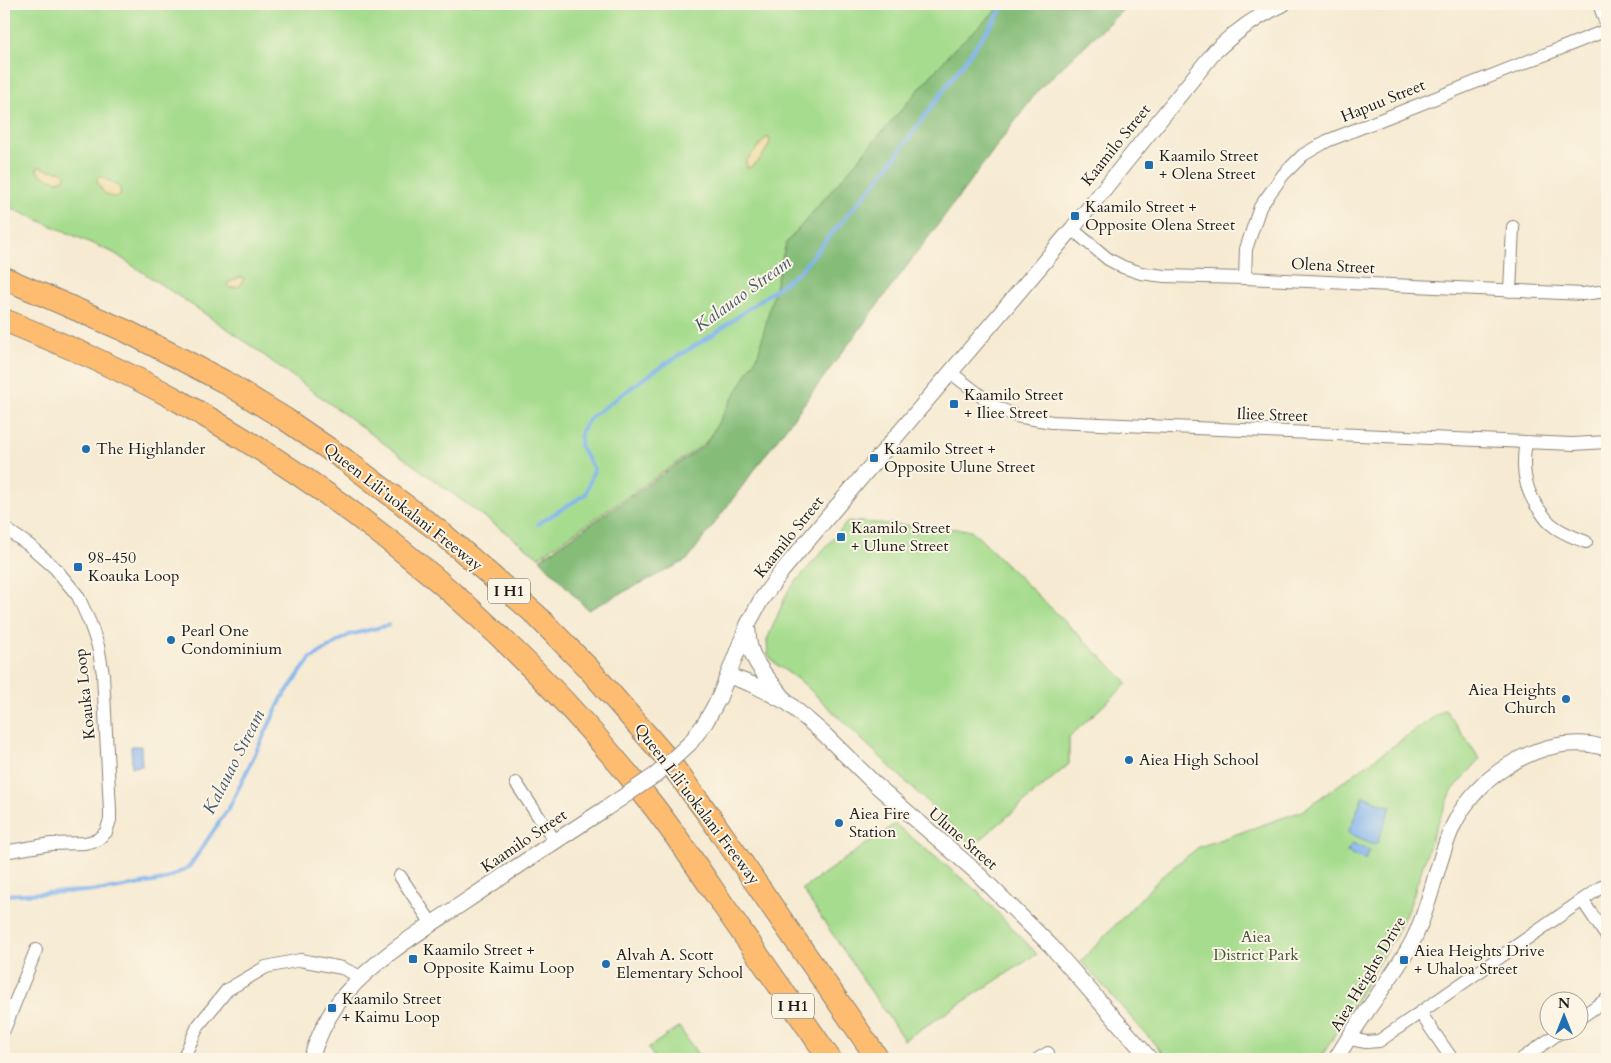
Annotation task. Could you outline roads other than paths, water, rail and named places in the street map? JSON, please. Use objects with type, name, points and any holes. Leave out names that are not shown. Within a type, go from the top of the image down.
[{"type":"highway","name":"Queen Liliʻuokalani Freeway","points":[[4,278],[74,308],[167,352],[223,381],[285,420],[346,460],[444,534],[535,614],[589,669],[664,755],[708,814],[878,1059]]},
{"type":"highway","name":"I H1","points":[[4,320],[66,345],[178,400],[295,471],[366,521],[431,574],[505,640],[562,698],[615,759],[680,842],[830,1059]]},
{"type":"street","name":"Kaamilo Street","points":[[310,1059],[328,1018],[344,995],[361,977],[391,952],[656,774],[690,743],[705,723],[719,698],[748,624],[761,600],[782,571],[1072,229],[1215,51],[1237,30],[1265,12],[1283,4]]},
{"type":"street","points":[[1599,4],[1607,26]]},
{"type":"street","name":"Hapuu Street","points":[[1245,278],[1246,249],[1260,207],[1282,175],[1303,156],[1327,141],[1607,30]]},
{"type":"street","points":[[1510,291],[1513,226]]},
{"type":"street","name":"Olena Street","points":[[1072,229],[1108,259],[1123,267],[1142,273],[1164,276],[1583,294],[1607,291]]},
{"type":"street","name":"Iliee Street","points":[[950,372],[994,406],[1016,416],[1052,422],[1573,444],[1607,442]]},
{"type":"street","points":[[1526,442],[1523,455],[1526,484],[1535,505],[1550,524],[1566,534],[1586,542]]},
{"type":"street","name":"Koauka Loop","points":[[4,528],[44,557],[78,596],[98,646],[103,674],[110,810],[110,820],[106,832],[97,840],[51,844],[4,852]]},
{"type":"street","points":[[748,624],[750,649],[753,659],[788,703]]},
{"type":"street","name":"Ulune Street","points":[[728,676],[754,685],[788,703],[823,733],[876,785],[974,870],[1051,946],[1150,1059]]},
{"type":"street","name":"Aiea Heights Drive","points":[[1336,1059],[1416,936],[1444,848],[1466,804],[1484,784],[1499,772],[1518,760],[1539,751],[1560,746],[1584,744],[1607,748]]},
{"type":"street","points":[[516,783],[555,841]]},
{"type":"street","points":[[400,876],[432,924]]},
{"type":"street","points":[[1350,1039],[1366,1042],[1380,1041],[1607,883]]},
{"type":"street","points":[[1582,900],[1607,937]]},
{"type":"street","points":[[4,1030],[36,950]]},
{"type":"street","points":[[183,1059],[198,1026],[227,990],[266,966],[300,960],[342,968],[361,977]]},
{"type":"street","points":[[1588,1012],[1607,999]]},
{"type":"street","points":[[1420,1014],[1452,1059]]},
{"type":"street","points":[[1522,1059],[1549,1040]]},
{"type":"water","points":[[131,746],[141,746],[142,766],[132,767]]},
{"type":"water","points":[[1363,796],[1391,807],[1376,845],[1348,833]]},
{"type":"water","points":[[1352,843],[1370,850],[1365,860],[1347,852]]},
{"type":"waterway","name":"Kalauao Stream","points":[[538,524],[586,494],[594,469],[580,446],[581,431],[591,417],[654,371],[714,334],[799,272],[885,171],[1006,4]]},
{"type":"waterway","name":"Kalauao Stream","points":[[4,895],[107,890],[164,880],[189,867],[230,806],[282,698],[310,659],[349,635],[389,625]]},
{"type":"place","name":"Kaamilo Street + Olena Street","points":[[1149,165]]},
{"type":"place","name":"Kaamilo Street + Opposite Olena Street","points":[[1075,216]]},
{"type":"place","name":"Kaamilo Street + Iliee Street","points":[[954,404]]},
{"type":"place","name":"The Highlander","points":[[86,449]]},
{"type":"place","name":"Kaamilo Street + Opposite Ulune Street","points":[[874,458]]},
{"type":"place","name":"Kaamilo Street + Ulune Street","points":[[841,537]]},
{"type":"place","name":"98-450 Koauka Loop","points":[[78,567]]},
{"type":"place","name":"Pearl One Condominium","points":[[171,640]]},
{"type":"place","name":"Aiea Heights Church","points":[[1566,699]]},
{"type":"place","name":"Aiea High School","points":[[1129,760]]},
{"type":"place","name":"Aiea Fire Station","points":[[839,823]]},
{"type":"place","name":"Kaamilo Street + Opposite Kaimu Loop","points":[[413,959]]},
{"type":"place","name":"Aiea Heights Drive + Uhaloa Street","points":[[1404,960]]},
{"type":"place","name":"Alvah A. Scott Elementary School","points":[[606,964]]},
{"type":"place","name":"Kaamilo Street + Kaimu Loop","points":[[332,1008]]},
{"type":"park label","name":"Aiea District Park","points":[[1256,946]]}]
